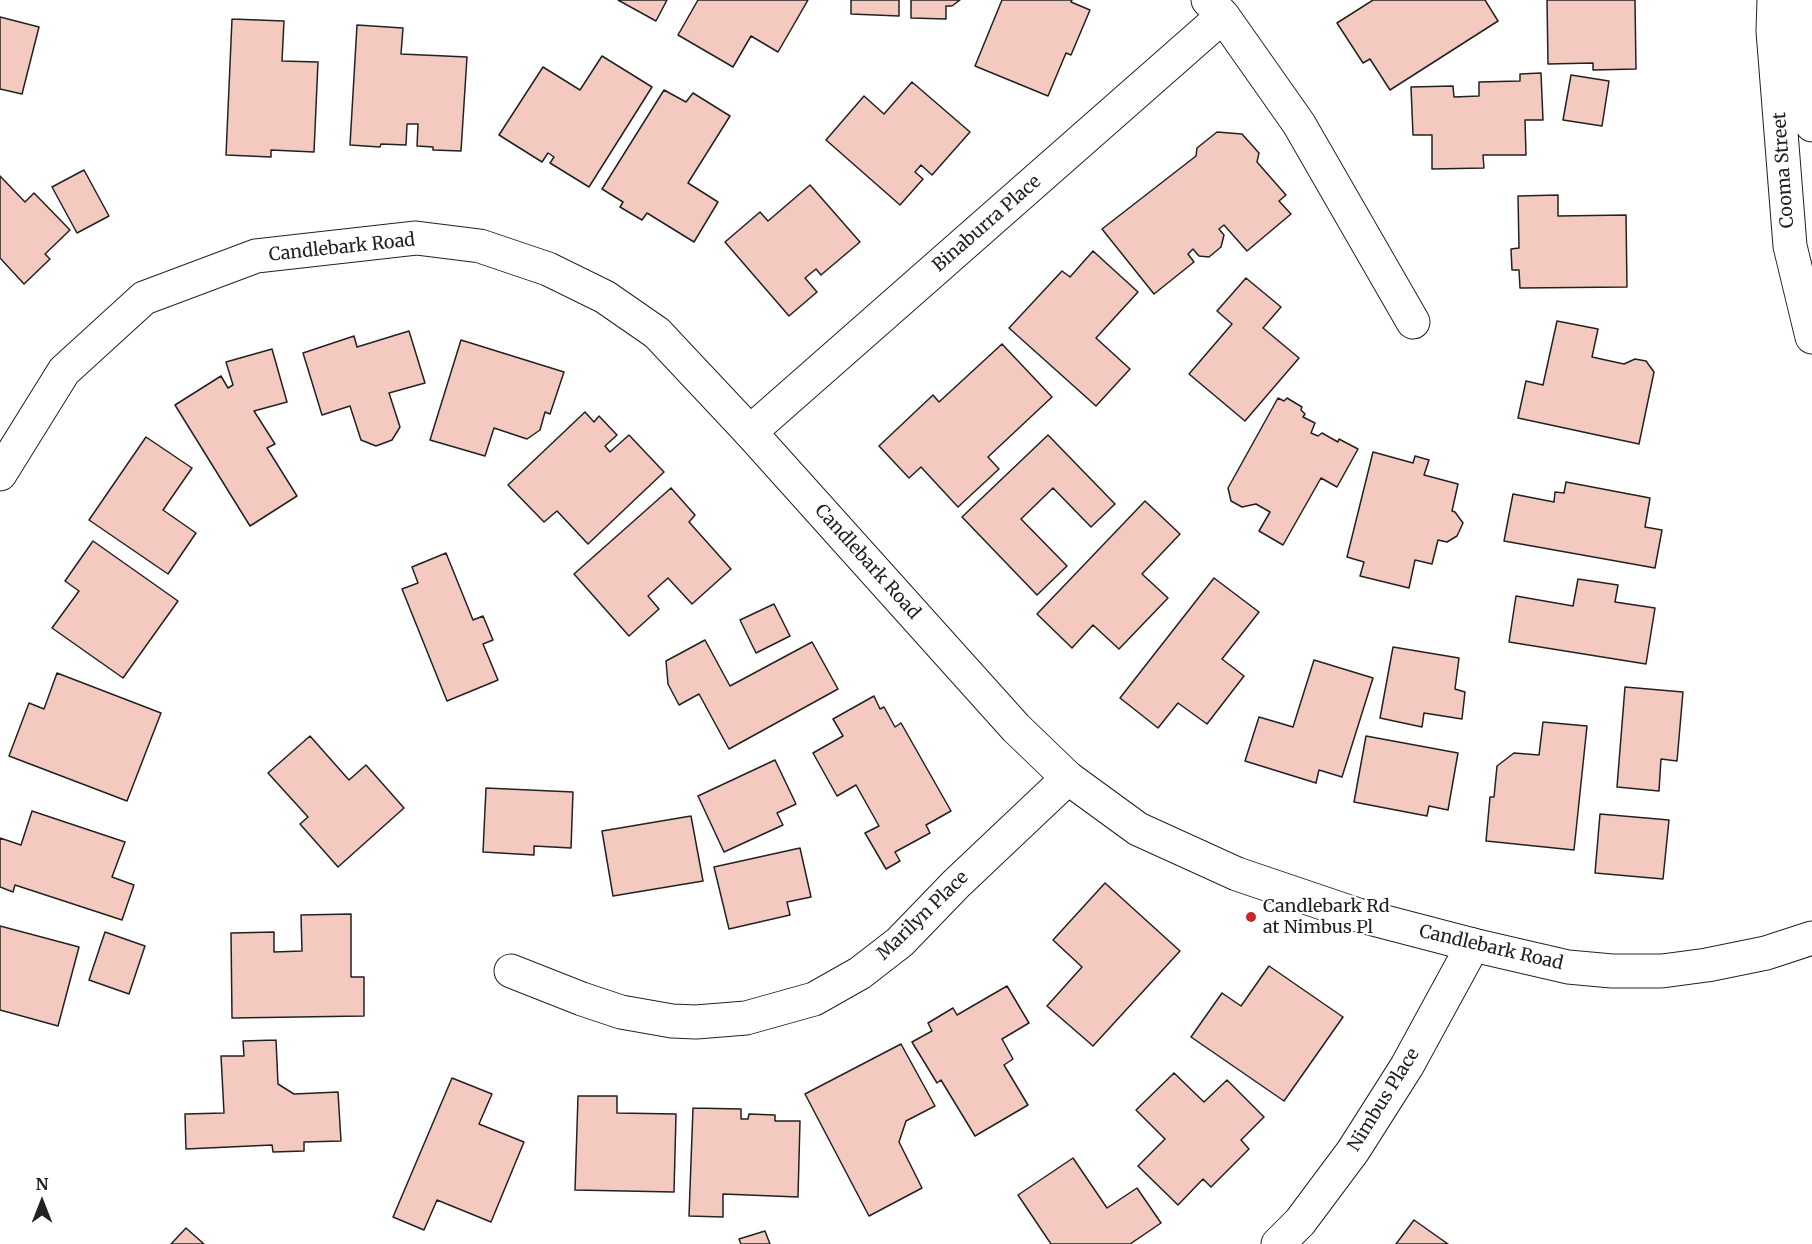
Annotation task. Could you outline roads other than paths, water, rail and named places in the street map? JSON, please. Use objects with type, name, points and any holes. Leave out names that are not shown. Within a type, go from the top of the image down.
[{"type":"street","name":"Cooma Street","points":[[1774,0],[1773,31],[1790,246],[1812,338]]},
{"type":"street","name":"Cooma Street","points":[[1797,0],[1802,61],[1812,124]]},
{"type":"street","name":"Binaburra Place","points":[[750,432],[1216,8],[1299,124],[1413,322]]},
{"type":"street","name":"Candlebark Road","points":[[0,474],[64,371],[144,298],[256,256],[416,238],[480,246],[548,269],[605,297],[657,333],[750,432],[1016,728],[1068,778],[1138,829],[1237,874],[1358,915],[1568,967],[1612,971],[1662,971],[1766,953],[1812,938]]},
{"type":"street","name":"Marilyn Place","points":[[511,971],[610,1008],[646,1018],[672,1021],[696,1023],[746,1018],[814,999],[860,973],[900,942],[964,876],[1068,778]]},
{"type":"street","name":"Nimbus Place","points":[[1278,1244],[1300,1222],[1353,1151],[1407,1066],[1473,945]]},
{"type":"place","name":"Candlebark Rd at Nimbus Pl","points":[[1251,917]]}]
